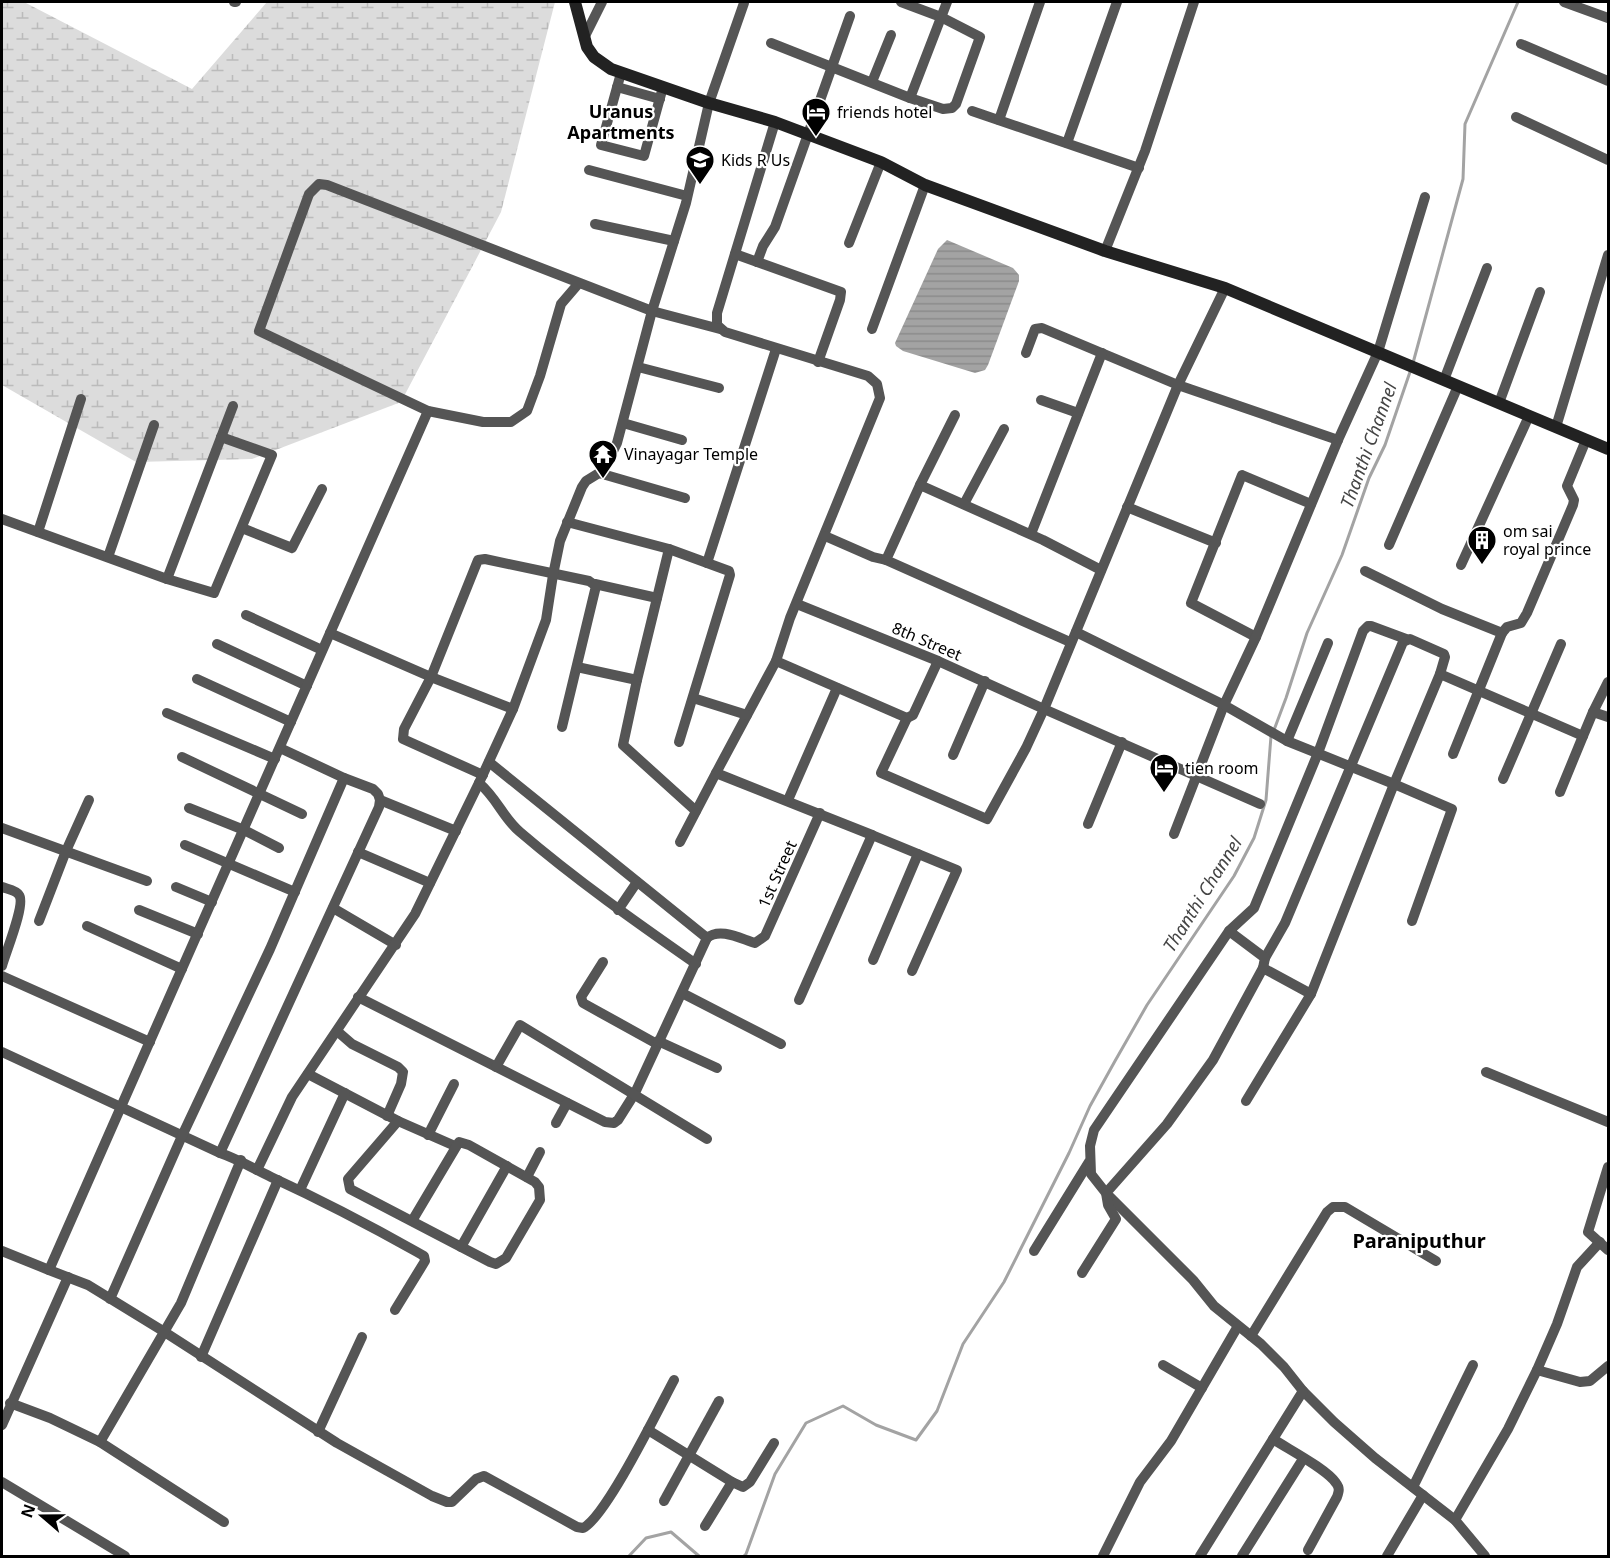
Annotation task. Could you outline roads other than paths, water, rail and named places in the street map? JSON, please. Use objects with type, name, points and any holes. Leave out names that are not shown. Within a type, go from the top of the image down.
[{"type":"street","points":[[574,2],[584,38],[594,57],[600,63],[661,93]]},
{"type":"street","points":[[584,38],[602,2]]},
{"type":"street","points":[[771,43],[910,98],[948,110],[956,104],[980,37],[941,17],[901,2]]},
{"type":"street","points":[[910,98],[947,2]]},
{"type":"street","points":[[999,120],[1040,2]]},
{"type":"street","points":[[1067,143],[1117,2]]},
{"type":"street","points":[[1105,250],[1139,168],[1194,2]]},
{"type":"street","points":[[1564,2],[1608,18]]},
{"type":"street","points":[[257,1170],[292,1097],[415,914],[513,709],[546,621],[560,541],[567,522],[586,480],[599,473],[610,460],[623,423],[652,311],[687,195],[709,103],[744,3]]},
{"type":"street","points":[[758,262],[775,227],[850,16]]},
{"type":"street","points":[[872,82],[891,35]]},
{"type":"street","points":[[1521,44],[1608,81]]},
{"type":"street","points":[[621,73],[601,145],[644,156],[661,93]]},
{"type":"street","points":[[617,87],[709,103],[775,122],[881,162],[926,184],[1105,250],[1225,288],[1608,449]]},
{"type":"street","points":[[972,111],[1139,168]]},
{"type":"street","points":[[1516,117],[1608,160]]},
{"type":"street","points":[[720,329],[716,320],[717,313],[775,122]]},
{"type":"street","points":[[849,243],[881,162]]},
{"type":"street","points":[[589,170],[687,195]]},
{"type":"street","points":[[579,283],[561,304],[540,376],[526,411],[511,422],[483,422],[428,411],[259,331],[309,194],[319,184],[327,185],[652,311],[720,329],[776,349],[868,376],[877,384],[880,399],[776,661],[680,842]]},
{"type":"street","points":[[872,328],[926,184]]},
{"type":"street","points":[[1174,834],[1224,705],[1256,637],[1338,440],[1378,352],[1425,197]]},
{"type":"street","points":[[595,224],[674,241]]},
{"type":"street","points":[[735,254],[842,293],[818,362]]},
{"type":"street","points":[[1556,427],[1608,255]]},
{"type":"street","points":[[1444,380],[1487,268]]},
{"type":"street","points":[[938,661],[913,715],[907,718],[881,773],[987,819],[1010,779],[1044,709],[1179,385],[1225,288]]},
{"type":"street","points":[[1499,403],[1540,292]]},
{"type":"street","points":[[1026,353],[1035,329],[1039,327],[1179,385],[1338,440]]},
{"type":"street","points":[[707,563],[776,349]]},
{"type":"street","points":[[1030,534],[1102,353]]},
{"type":"street","points":[[638,368],[719,388]]},
{"type":"street","points":[[1389,545],[1458,386]]},
{"type":"street","points":[[38,532],[81,399]]},
{"type":"street","points":[[1041,400],[1078,413]]},
{"type":"street","points":[[167,579],[233,406]]},
{"type":"street","points":[[49,1270],[428,411]]},
{"type":"street","points":[[886,560],[955,415]]},
{"type":"street","points":[[1461,565],[1529,416]]},
{"type":"street","points":[[623,423],[682,440]]},
{"type":"street","points":[[108,557],[154,425]]},
{"type":"street","points":[[964,504],[1004,429]]},
{"type":"street","points":[[2,519],[167,579],[214,593],[273,455],[221,437]]},
{"type":"street","points":[[1453,754],[1503,633],[1507,627],[1521,622],[1527,613],[1573,505],[1574,500],[1568,486],[1586,440]]},
{"type":"street","points":[[599,473],[685,498]]},
{"type":"street","points":[[1256,637],[1191,603],[1242,475],[1311,504]]},
{"type":"street","points":[[920,485],[1030,534],[1101,570]]},
{"type":"street","points":[[242,528],[292,548],[322,489]]},
{"type":"street","points":[[1127,507],[1216,543]]},
{"type":"street","points":[[567,522],[669,549],[727,569],[730,575],[679,742]]},
{"type":"street","points":[[825,536],[1073,637],[1224,705],[1287,741],[1452,810],[1412,921]]},
{"type":"street","points":[[669,549],[623,745],[696,811]]},
{"type":"street","points":[[657,598],[590,581],[485,559],[478,560],[431,677],[404,729],[404,739],[481,779],[518,831],[618,910],[696,964]]},
{"type":"street","points":[[1365,571],[1442,609],[1503,633]]},
{"type":"street","points":[[562,727],[597,590],[595,584]]},
{"type":"street","name":"8th Street","points":[[797,604],[985,681],[1260,804]]},
{"type":"street","points":[[246,615],[322,650]]},
{"type":"street","points":[[1246,1101],[1311,994],[1445,657],[1444,654],[1375,626],[1365,628],[1254,908],[1229,931],[1094,1131],[1089,1162],[1091,1174],[1106,1193],[1193,1280],[1214,1306],[1284,1367],[1303,1391],[1334,1422],[1375,1458],[1455,1520],[1485,1557]]},
{"type":"street","points":[[330,633],[431,677],[513,709]]},
{"type":"street","points":[[1106,1193],[1167,1124],[1213,1060],[1285,923],[1406,639]]},
{"type":"street","points":[[1287,741],[1328,643]]},
{"type":"street","points":[[217,644],[307,686]]},
{"type":"street","points":[[1503,779],[1561,644]]},
{"type":"street","points":[[776,661],[907,718]]},
{"type":"street","points":[[577,666],[637,680]]},
{"type":"street","points":[[1440,674],[1583,736]]},
{"type":"street","points":[[197,679],[291,722]]},
{"type":"street","points":[[952,755],[985,681]]},
{"type":"street","points":[[1560,792],[1608,682]]},
{"type":"street","points":[[788,800],[837,688]]},
{"type":"street","points":[[693,698],[747,716]]},
{"type":"street","points":[[1593,712],[1608,717]]},
{"type":"street","points":[[167,713],[373,789],[380,800],[379,807],[220,1153]]},
{"type":"street","points":[[1088,824],[1122,742]]},
{"type":"street","points":[[182,757],[302,814]]},
{"type":"street","points":[[358,997],[604,1122],[614,1123],[635,1093],[707,938],[489,762]]},
{"type":"street","points":[[716,773],[788,800],[957,870],[912,971]]},
{"type":"street","points":[[110,1299],[182,1136],[295,892],[344,778]]},
{"type":"street","points":[[39,921],[89,800]]},
{"type":"street","points":[[380,800],[456,831]]},
{"type":"street","points":[[189,807],[244,830],[279,848]]},
{"type":"street","name":"1st Street","points":[[707,938],[712,934],[720,933],[755,943],[765,936],[820,813]]},
{"type":"street","points":[[2,828],[147,881]]},
{"type":"street","points":[[799,1000],[872,835]]},
{"type":"street","points":[[185,845],[295,892]]},
{"type":"street","points":[[358,852],[430,884]]},
{"type":"street","points":[[873,960],[918,854]]},
{"type":"street","points":[[618,910],[638,882]]},
{"type":"street","points":[[176,887],[212,902]]},
{"type":"street","points":[[2,888],[18,894],[21,898],[20,910],[2,966]]},
{"type":"street","points":[[333,908],[396,945]]},
{"type":"street","points":[[139,910],[198,934]]},
{"type":"street","points":[[87,926],[182,969]]},
{"type":"street","points":[[1229,931],[1264,963],[1311,994]]},
{"type":"street","points":[[603,962],[581,997],[583,1003],[658,1042],[717,1068]]},
{"type":"street","points":[[2,976],[150,1042]]},
{"type":"street","points":[[682,993],[781,1044]]},
{"type":"street","points":[[496,1066],[520,1025],[707,1138]]},
{"type":"street","points":[[337,1031],[352,1044],[398,1067],[403,1072],[387,1116]]},
{"type":"street","points":[[2,1052],[182,1136],[241,1160],[257,1170],[330,1204],[424,1256],[424,1261],[395,1310]]},
{"type":"street","points":[[1486,1072],[1608,1122]]},
{"type":"street","points":[[309,1074],[387,1116],[455,1146]]},
{"type":"street","points":[[428,1135],[454,1084]]},
{"type":"street","points":[[300,1190],[345,1093]]},
{"type":"street","points":[[556,1123],[567,1102]]},
{"type":"street","points":[[398,1121],[348,1179],[350,1189],[490,1262],[496,1264],[506,1258],[540,1200],[539,1187],[527,1177],[469,1145],[459,1142],[412,1221]]},
{"type":"street","points":[[527,1177],[540,1152]]},
{"type":"street","points":[[100,1442],[181,1303],[241,1160]]},
{"type":"street","points":[[1034,1251],[1089,1162]]},
{"type":"street","points":[[461,1247],[507,1166]]},
{"type":"street","points":[[1608,1167],[1588,1232],[1608,1250]]},
{"type":"street","points":[[201,1357],[278,1180]]},
{"type":"street","points":[[1082,1273],[1116,1220],[1108,1205],[1106,1193]]},
{"type":"street","points":[[1251,1336],[1333,1207],[1345,1207],[1436,1261]]},
{"type":"street","points":[[1455,1520],[1508,1429],[1537,1370],[1557,1324],[1577,1267],[1600,1242]]},
{"type":"street","points":[[2,1251],[88,1285],[318,1432],[432,1496],[452,1502],[476,1479],[484,1476],[582,1528],[588,1526],[598,1514],[648,1430],[674,1380]]},
{"type":"street","points":[[2,1425],[68,1277]]},
{"type":"street","points":[[1103,1557],[1140,1482],[1171,1442],[1238,1326]]},
{"type":"street","points":[[318,1432],[362,1337]]},
{"type":"street","points":[[1163,1365],[1202,1388]]},
{"type":"street","points":[[1413,1486],[1473,1365]]},
{"type":"street","points":[[1537,1370],[1580,1382],[1590,1381],[1608,1366]]},
{"type":"street","points":[[1200,1557],[1303,1391]]},
{"type":"street","points":[[664,1501],[719,1401]]},
{"type":"street","points":[[10,1403],[50,1418],[100,1442],[224,1522]]},
{"type":"street","points":[[648,1430],[732,1482],[744,1487],[750,1482],[774,1443]]},
{"type":"street","points":[[1273,1439],[1327,1474],[1336,1482],[1339,1489],[1337,1497],[1308,1550]]},
{"type":"street","points":[[1242,1557],[1303,1459]]},
{"type":"street","points":[[2,1482],[125,1557]]},
{"type":"street","points":[[705,1526],[732,1482]]},
{"type":"street","points":[[1388,1557],[1423,1495]]},
{"type":"waterway","name":"Thanthi Channel","points":[[1413,363],[1463,179],[1465,124],[1518,2]]},
{"type":"waterway","name":"Thanthi Channel","points":[[1274,730],[1307,633],[1342,555],[1369,478],[1385,445],[1411,369]]},
{"type":"waterway","name":"Thanthi Channel","points":[[744,1556],[775,1474],[806,1423],[843,1406],[876,1425],[916,1440],[937,1411],[963,1344],[1004,1282],[1090,1106],[1147,1005],[1234,876],[1254,838],[1266,800],[1271,736]]},
{"type":"waterway","name":"Thanthi Channel","points":[[629,1556],[646,1538],[671,1532],[699,1556]]},
{"type":"place","name":"friends hotel","points":[[816,138]]},
{"type":"place","name":"Kids R Us","points":[[700,186]]},
{"type":"place","name":"Vinayagar Temple","points":[[603,480]]},
{"type":"place","name":"om sai royal prince","points":[[1482,566]]},
{"type":"place","name":"tien room","points":[[1164,794]]},
{"type":"district","name":"Uranus Apartments","points":[[621,121]]},
{"type":"district","name":"Paraniputhur","points":[[1419,1240]]}]
